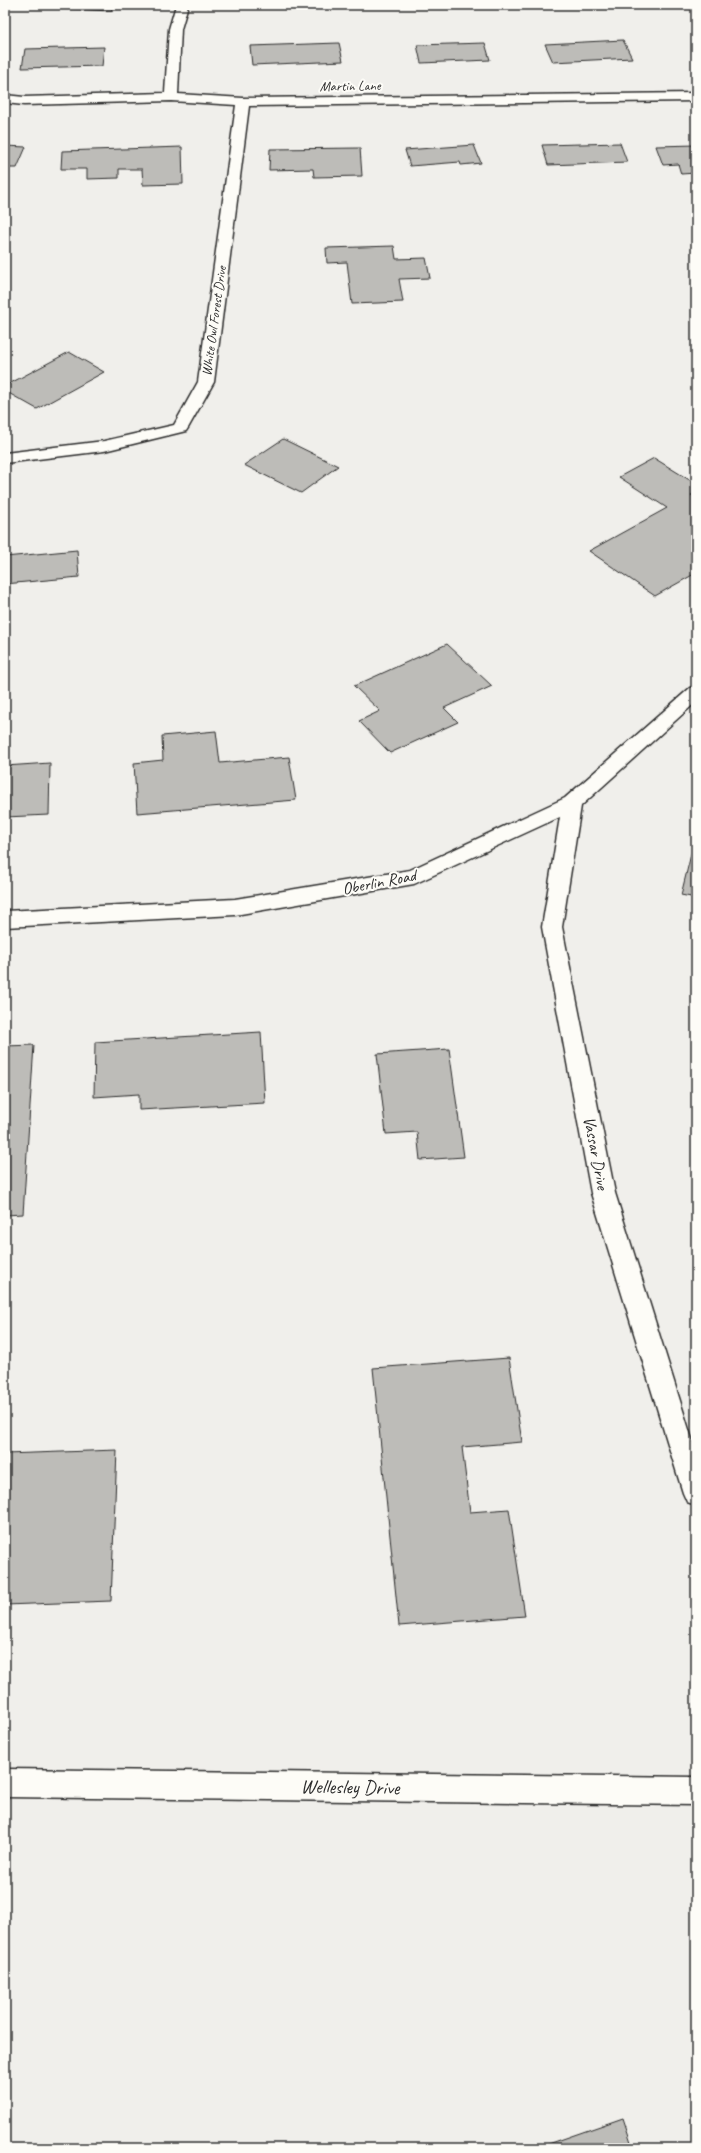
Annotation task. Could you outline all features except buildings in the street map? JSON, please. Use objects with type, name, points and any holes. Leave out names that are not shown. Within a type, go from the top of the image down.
[{"type":"street","points":[[171,98],[175,29],[182,5]]},
{"type":"street","name":"Martin Lane","points":[[5,99],[24,101],[171,98],[243,102],[696,97]]},
{"type":"street","name":"White Owl Forest Drive","points":[[5,458],[104,446],[180,428],[206,382],[243,102]]},
{"type":"street","name":"Oberlin Road","points":[[5,919],[235,907],[414,877],[572,803],[696,692]]},
{"type":"street","name":"Vassar Drive","points":[[572,803],[552,927],[603,1193],[696,1493]]},
{"type":"street","name":"Wellesley Drive","points":[[5,1783],[696,1791]]}]
